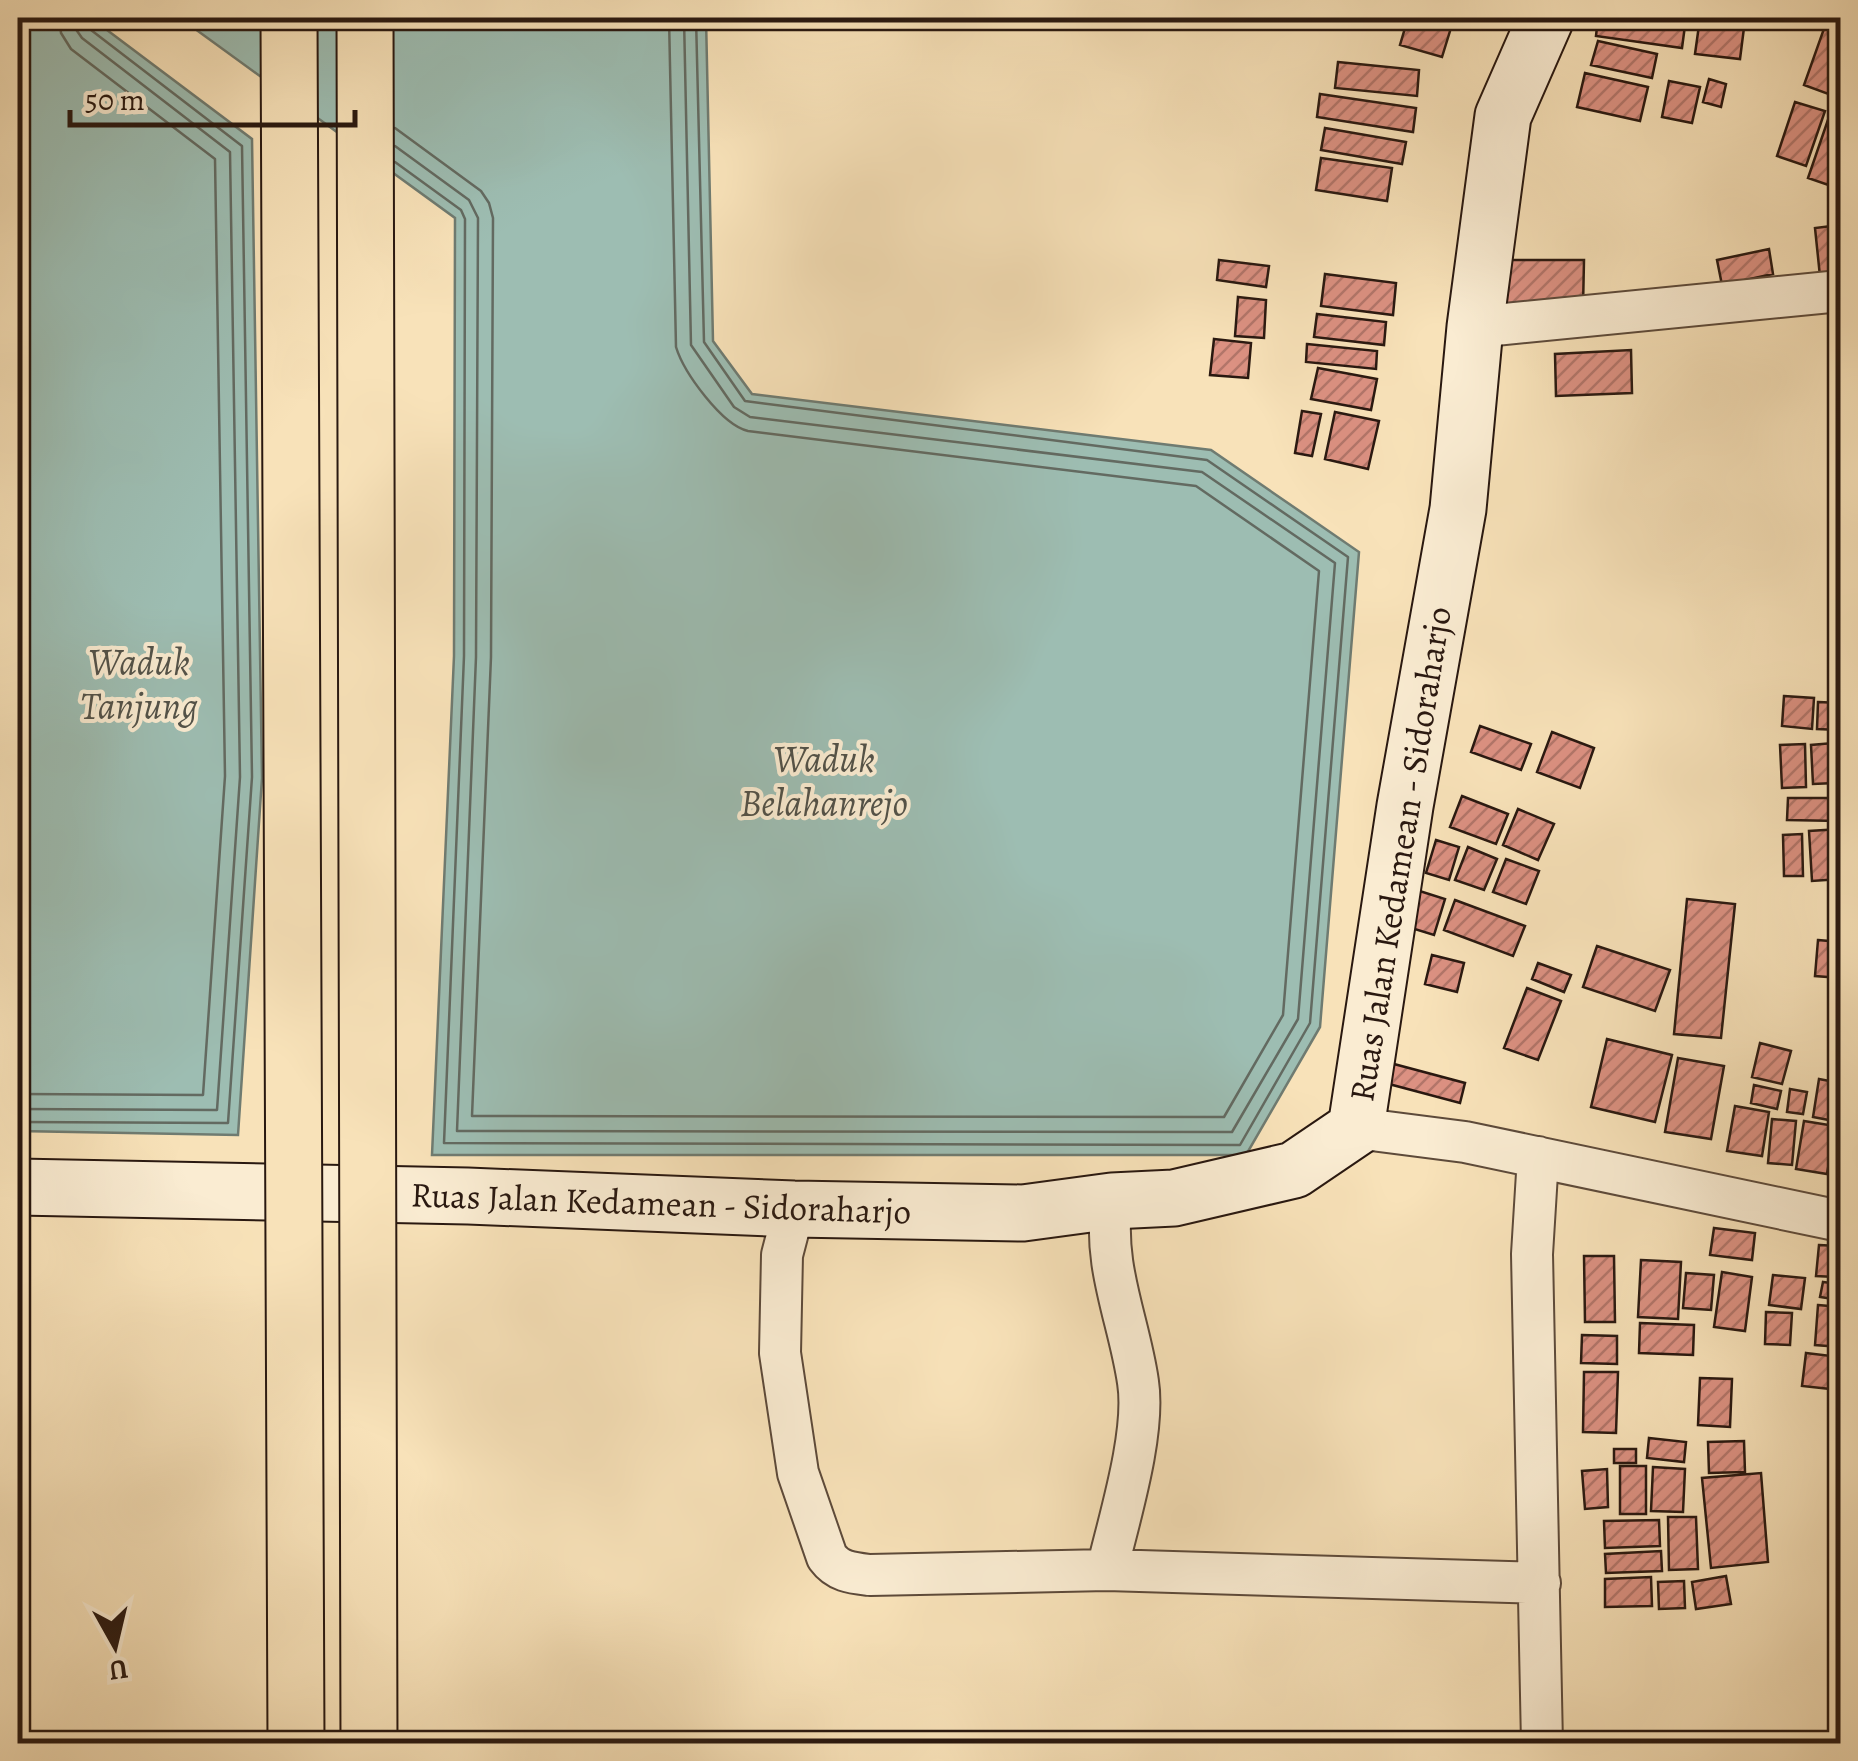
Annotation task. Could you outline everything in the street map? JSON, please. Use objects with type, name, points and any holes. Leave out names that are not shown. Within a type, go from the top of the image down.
[{"type":"highway","points":[[290,18],[296,1744]]},
{"type":"highway","points":[[364,18],[369,1744]]},
{"type":"main road","name":"Ruas Jalan Kedamean - Sidoraharjo","points":[[18,1187],[1024,1213],[1112,1201],[1174,1198],[1294,1170],[1356,1128],[1405,806],[1458,509],[1475,327],[1503,116],[1546,18]]},
{"type":"street","points":[[1475,327],[1840,291]]},
{"type":"street","points":[[1356,1128],[1465,1142],[1840,1222]]},
{"type":"street","points":[[1538,1157],[1532,1254],[1542,1744]]},
{"type":"street","points":[[1106,1570],[1136,1430],[1139,1385],[1113,1277],[1109,1225],[1112,1201]]},
{"type":"street","points":[[794,1209],[782,1255],[780,1354],[798,1473],[826,1557],[833,1566],[870,1575],[1106,1570],[1540,1583]]},
{"type":"water","name":"Waduk Tanjung","points":[[18,18],[91,18],[252,139],[262,778],[238,1135],[18,1131]]},
{"type":"water","name":"Waduk Belahanrejo","points":[[180,18],[706,18],[713,341],[752,394],[1211,450],[1359,552],[1320,1027],[1246,1155],[432,1155],[454,656],[455,218]]},
{"type":"building","points":[[1408,18],[1454,18],[1442,57],[1400,45]]},
{"type":"building","points":[[1598,18],[1686,18],[1682,48],[1596,36]]},
{"type":"building","points":[[1700,18],[1745,20],[1740,59],[1695,54]]},
{"type":"building","points":[[1826,23],[1840,28],[1840,68],[1831,95],[1804,85]]},
{"type":"building","points":[[1598,41],[1657,54],[1652,78],[1591,65]]},
{"type":"building","points":[[1338,62],[1419,70],[1417,96],[1335,88]]},
{"type":"building","points":[[1585,73],[1648,87],[1640,121],[1577,107]]},
{"type":"building","points":[[1709,79],[1726,84],[1721,107],[1703,102]]},
{"type":"building","points":[[1669,81],[1700,87],[1692,123],[1662,117]]},
{"type":"building","points":[[1320,94],[1416,108],[1413,132],[1317,117]]},
{"type":"building","points":[[1795,102],[1825,111],[1806,166],[1777,156]]},
{"type":"building","points":[[1830,114],[1840,118],[1840,189],[1808,178]]},
{"type":"building","points":[[1325,128],[1406,142],[1402,164],[1321,150]]},
{"type":"building","points":[[1321,158],[1392,168],[1387,201],[1316,190]]},
{"type":"building","points":[[1840,225],[1840,283],[1821,286],[1815,228]]},
{"type":"building","points":[[1769,249],[1773,274],[1722,285],[1717,260]]},
{"type":"building","points":[[1219,260],[1269,266],[1266,287],[1217,280]]},
{"type":"building","points":[[1496,260],[1584,260],[1583,308],[1496,308]]},
{"type":"building","points":[[1325,274],[1396,283],[1393,315],[1321,306]]},
{"type":"building","points":[[1238,297],[1266,300],[1264,338],[1235,336]]},
{"type":"building","points":[[1317,314],[1386,322],[1384,345],[1314,337]]},
{"type":"building","points":[[1214,339],[1251,343],[1248,378],[1210,375]]},
{"type":"building","points":[[1307,344],[1377,351],[1376,369],[1306,362]]},
{"type":"building","points":[[1631,350],[1632,393],[1556,396],[1555,354]]},
{"type":"building","points":[[1318,368],[1377,379],[1371,410],[1311,399]]},
{"type":"building","points":[[1302,411],[1321,414],[1312,456],[1295,453]]},
{"type":"building","points":[[1335,412],[1379,421],[1368,469],[1325,459]]},
{"type":"building","points":[[1784,696],[1814,698],[1812,729],[1782,726]]},
{"type":"building","points":[[1818,702],[1840,703],[1840,730],[1817,729]]},
{"type":"building","points":[[1480,726],[1531,744],[1521,770],[1471,752]]},
{"type":"building","points":[[1552,732],[1594,748],[1580,788],[1537,772]]},
{"type":"building","points":[[1833,743],[1835,783],[1813,784],[1811,745]]},
{"type":"building","points":[[1805,744],[1806,787],[1782,788],[1780,745]]},
{"type":"building","points":[[1462,796],[1508,814],[1496,844],[1450,827]]},
{"type":"building","points":[[1788,798],[1839,798],[1839,821],[1787,820]]},
{"type":"building","points":[[1518,809],[1554,824],[1538,860],[1503,845]]},
{"type":"building","points":[[1840,829],[1840,879],[1812,881],[1809,831]]},
{"type":"building","points":[[1802,834],[1803,876],[1784,876],[1783,835]]},
{"type":"building","points":[[1436,840],[1459,847],[1449,880],[1426,873]]},
{"type":"building","points":[[1468,847],[1497,859],[1484,890],[1455,880]]},
{"type":"building","points":[[1506,859],[1539,871],[1526,904],[1493,892]]},
{"type":"building","points":[[1407,887],[1445,899],[1434,935],[1395,923]]},
{"type":"building","points":[[1687,899],[1735,904],[1721,1038],[1674,1034]]},
{"type":"building","points":[[1455,900],[1525,926],[1513,956],[1444,930]]},
{"type":"building","points":[[1818,940],[1840,942],[1840,978],[1815,976]]},
{"type":"building","points":[[1597,946],[1670,970],[1655,1011],[1583,987]]},
{"type":"building","points":[[1432,955],[1464,963],[1457,992],[1425,984]]},
{"type":"building","points":[[1538,963],[1571,975],[1564,992],[1532,979]]},
{"type":"building","points":[[1527,988],[1561,1001],[1538,1060],[1504,1048]]},
{"type":"building","points":[[1607,1039],[1672,1055],[1655,1122],[1591,1107]]},
{"type":"building","points":[[1760,1043],[1791,1051],[1782,1084],[1752,1077]]},
{"type":"building","points":[[1678,1058],[1724,1066],[1711,1139],[1665,1132]]},
{"type":"building","points":[[1379,1060],[1465,1083],[1460,1103],[1374,1080]]},
{"type":"building","points":[[1819,1079],[1840,1083],[1834,1121],[1813,1117]]},
{"type":"building","points":[[1754,1085],[1781,1091],[1777,1109],[1751,1103]]},
{"type":"building","points":[[1790,1089],[1807,1092],[1803,1114],[1787,1112]]},
{"type":"building","points":[[1735,1106],[1769,1112],[1762,1156],[1727,1151]]},
{"type":"building","points":[[1772,1119],[1796,1121],[1792,1165],[1768,1163]]},
{"type":"building","points":[[1804,1121],[1835,1126],[1827,1174],[1796,1169]]},
{"type":"building","points":[[1714,1228],[1755,1233],[1752,1260],[1710,1255]]},
{"type":"building","points":[[1819,1245],[1837,1246],[1835,1277],[1816,1276]]},
{"type":"building","points":[[1584,1256],[1614,1256],[1615,1322],[1585,1322]]},
{"type":"building","points":[[1641,1260],[1681,1262],[1678,1319],[1638,1317]]},
{"type":"building","points":[[1722,1272],[1752,1277],[1745,1331],[1714,1327]]},
{"type":"building","points":[[1686,1273],[1714,1275],[1711,1310],[1683,1308]]},
{"type":"building","points":[[1773,1275],[1805,1278],[1801,1309],[1769,1305]]},
{"type":"building","points":[[1823,1282],[1840,1284],[1840,1300],[1820,1297]]},
{"type":"building","points":[[1818,1305],[1840,1307],[1840,1347],[1815,1345]]},
{"type":"building","points":[[1766,1312],[1792,1313],[1790,1345],[1765,1344]]},
{"type":"building","points":[[1640,1323],[1694,1325],[1693,1355],[1639,1353]]},
{"type":"building","points":[[1582,1335],[1617,1336],[1617,1364],[1581,1363]]},
{"type":"building","points":[[1806,1353],[1840,1357],[1840,1390],[1802,1386]]},
{"type":"building","points":[[1584,1372],[1618,1372],[1616,1433],[1583,1432]]},
{"type":"building","points":[[1700,1378],[1732,1379],[1730,1427],[1698,1425]]},
{"type":"building","points":[[1649,1438],[1686,1442],[1684,1462],[1647,1458]]},
{"type":"building","points":[[1744,1441],[1745,1472],[1709,1473],[1708,1442]]},
{"type":"building","points":[[1614,1449],[1636,1449],[1636,1463],[1614,1463]]},
{"type":"building","points":[[1620,1466],[1646,1466],[1646,1514],[1620,1514]]},
{"type":"building","points":[[1653,1467],[1685,1469],[1683,1512],[1651,1511]]},
{"type":"building","points":[[1607,1469],[1608,1507],[1585,1509],[1582,1471]]},
{"type":"building","points":[[1761,1473],[1768,1562],[1711,1568],[1702,1478]]},
{"type":"building","points":[[1668,1517],[1696,1517],[1698,1569],[1669,1570]]},
{"type":"building","points":[[1659,1520],[1660,1546],[1605,1548],[1604,1521]]},
{"type":"building","points":[[1661,1551],[1662,1571],[1606,1573],[1605,1554]]},
{"type":"building","points":[[1726,1576],[1731,1604],[1696,1609],[1692,1582]]},
{"type":"building","points":[[1651,1577],[1652,1606],[1605,1607],[1605,1579]]},
{"type":"building","points":[[1684,1581],[1685,1608],[1659,1609],[1658,1582]]}]
